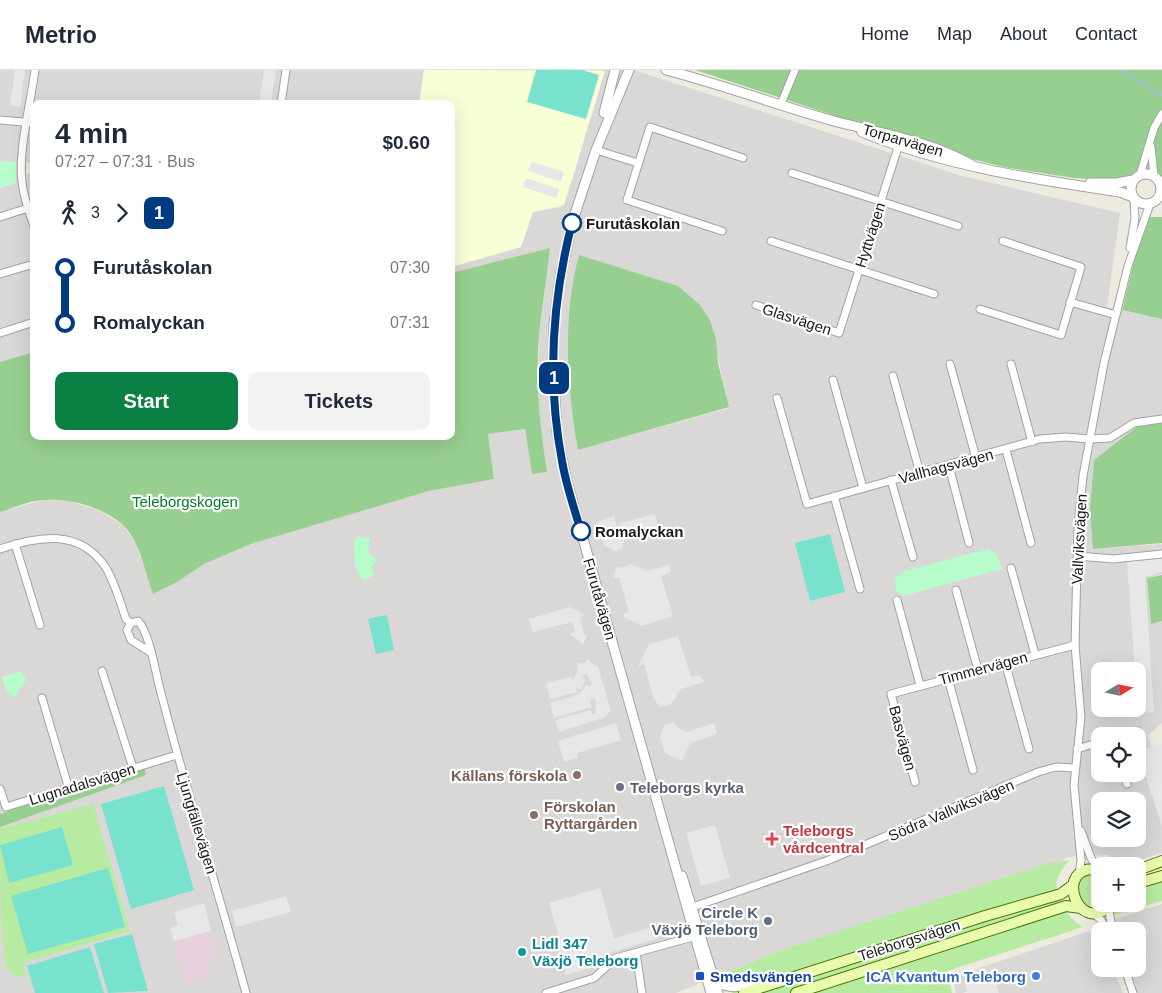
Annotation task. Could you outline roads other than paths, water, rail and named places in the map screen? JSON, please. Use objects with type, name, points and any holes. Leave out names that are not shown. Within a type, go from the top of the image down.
[{"type":"main road","points":[[1146,867],[1162,861]]},
{"type":"main road","points":[[1091,870],[1078,876],[1073,886],[1074,898],[1081,908],[1091,912]]},
{"type":"main road","points":[[1146,881],[1162,876]]},
{"type":"main road","name":"Teleborgsvägen","points":[[744,993],[1061,894],[1073,886]]},
{"type":"main road","name":"Teleborgsvägen","points":[[796,993],[1066,906],[1081,908]]},
{"type":"street","points":[[33,100],[35,70]]},
{"type":"street","points":[[282,100],[286,70]]},
{"type":"street","name":"Furutåvägen","points":[[596,150],[598,133],[612,88],[615,70]]},
{"type":"street","name":"Furutåvägen","points":[[629,70],[596,150],[572,223],[560,278],[554,325],[553,367],[557,433],[566,478],[697,935],[711,993]]},
{"type":"street","name":"Torparvägen","points":[[666,70],[706,79]]},
{"type":"street","name":"Torparvägen","points":[[683,70],[900,142],[953,162],[1047,181],[1120,192],[1134,198]]},
{"type":"street","points":[[781,104],[795,70]]},
{"type":"street","points":[[1151,140],[1161,189],[1157,199],[1142,204],[1134,198],[1130,189],[1137,178],[1154,128],[1162,114]]},
{"type":"street","points":[[0,120],[30,123]]},
{"type":"street","points":[[722,231],[627,200],[638,163],[650,127],[744,158]]},
{"type":"street","points":[[30,129],[21,179],[30,214]]},
{"type":"street","name":"Hyttvägen","points":[[839,333],[900,142]]},
{"type":"street","points":[[596,150],[638,163]]},
{"type":"street","points":[[792,173],[881,203],[958,226]]},
{"type":"street","points":[[1137,178],[1158,179]]},
{"type":"street","name":"Torparvägen","points":[[1047,181],[1112,183],[1137,178]]},
{"type":"street","name":"Vallviksvägen","points":[[1078,876],[1082,860],[1077,817],[1075,768],[1081,717],[1075,645],[1083,476],[1089,440],[1128,266],[1135,218],[1134,198]]},
{"type":"street","name":"Vallviksvägen","points":[[1128,266],[1157,199]]},
{"type":"street","points":[[0,217],[28,208]]},
{"type":"street","points":[[771,241],[934,294]]},
{"type":"street","points":[[980,309],[1061,334],[1081,266],[1003,241]]},
{"type":"street","points":[[0,274],[30,265]]},
{"type":"street","points":[[1070,302],[1116,315]]},
{"type":"street","name":"Glasvägen","points":[[756,305],[839,333]]},
{"type":"street","points":[[0,333],[30,323]]},
{"type":"street","points":[[950,364],[976,458]]},
{"type":"street","points":[[1012,364],[1032,442]]},
{"type":"street","points":[[893,376],[920,473]]},
{"type":"street","points":[[833,380],[863,488]]},
{"type":"street","name":"Vallhagsvägen","points":[[777,398],[807,504],[1032,442],[1066,437],[1089,440],[1110,438],[1134,423],[1162,419]]},
{"type":"street","points":[[1006,450],[1031,543]]},
{"type":"street","points":[[949,466],[969,543]]},
{"type":"street","points":[[891,480],[913,557]]},
{"type":"street","points":[[834,496],[860,589]]},
{"type":"street","points":[[0,549],[41,538],[65,540],[88,549],[106,569],[126,619],[131,623],[127,630],[131,640],[150,652]]},
{"type":"street","points":[[15,544],[40,625]]},
{"type":"street","points":[[1078,556],[1113,560],[1162,554]]},
{"type":"street","points":[[1010,568],[1035,654]]},
{"type":"street","points":[[956,590],[978,670]]},
{"type":"street","points":[[897,600],[920,685]]},
{"type":"street","name":"Ljungfällevägen","points":[[131,623],[138,621],[143,626],[177,755],[246,993]]},
{"type":"street","name":"Timmervägen","points":[[891,694],[1035,654],[1075,645]]},
{"type":"street","points":[[1005,662],[1029,749]]},
{"type":"street","points":[[102,671],[133,768]]},
{"type":"street","points":[[948,678],[973,770]]},
{"type":"street","name":"Basvägen","points":[[891,694],[915,782]]},
{"type":"street","points":[[42,698],[69,789]]},
{"type":"street","points":[[1077,749],[1091,745]]},
{"type":"street","name":"Lugnadalsvägen","points":[[0,789],[6,808],[177,755]]},
{"type":"street","name":"Södra Vallviksvägen","points":[[689,908],[829,860],[1039,772],[1056,767],[1075,768]]},
{"type":"street","name":"Vallviksvägen","points":[[1077,817],[1086,847],[1092,857]]},
{"type":"street","points":[[1092,912],[1102,922]]},
{"type":"street","points":[[546,993],[594,978],[616,958],[697,935]]},
{"type":"street","name":"Furutåvägen","points":[[697,935],[718,993]]},
{"type":"street","points":[[636,953],[642,993]]},
{"type":"street","points":[[1127,977],[1133,993]]},
{"type":"street","points":[[714,980],[722,985],[734,988],[755,983],[770,984]]},
{"type":"waterway","points":[[1122,70],[1162,96]]},
{"type":"place","name":"Furutåskolan","points":[[572,223]]},
{"type":"place","name":"Romalyckan","points":[[581,531]]},
{"type":"place","name":"Källans förskola","points":[[577,775]]},
{"type":"place","name":"Teleborgs kyrka","points":[[620,787]]},
{"type":"place","name":"Förskolan Ryttargården","points":[[534,815]]},
{"type":"place","name":"Teleborgs vårdcentral","points":[[772,839]]},
{"type":"place","name":"Circle K Växjö Teleborg","points":[[768,921]]},
{"type":"place","name":"Lidl 347 Växjö Teleborg","points":[[522,952]]},
{"type":"place","name":"Smedsvängen","points":[[700,976]]},
{"type":"place","name":"ICA Kvantum Teleborg","points":[[1036,976]]},
{"type":"park label","name":"Teleborgskogen","points":[[185,501]]}]
